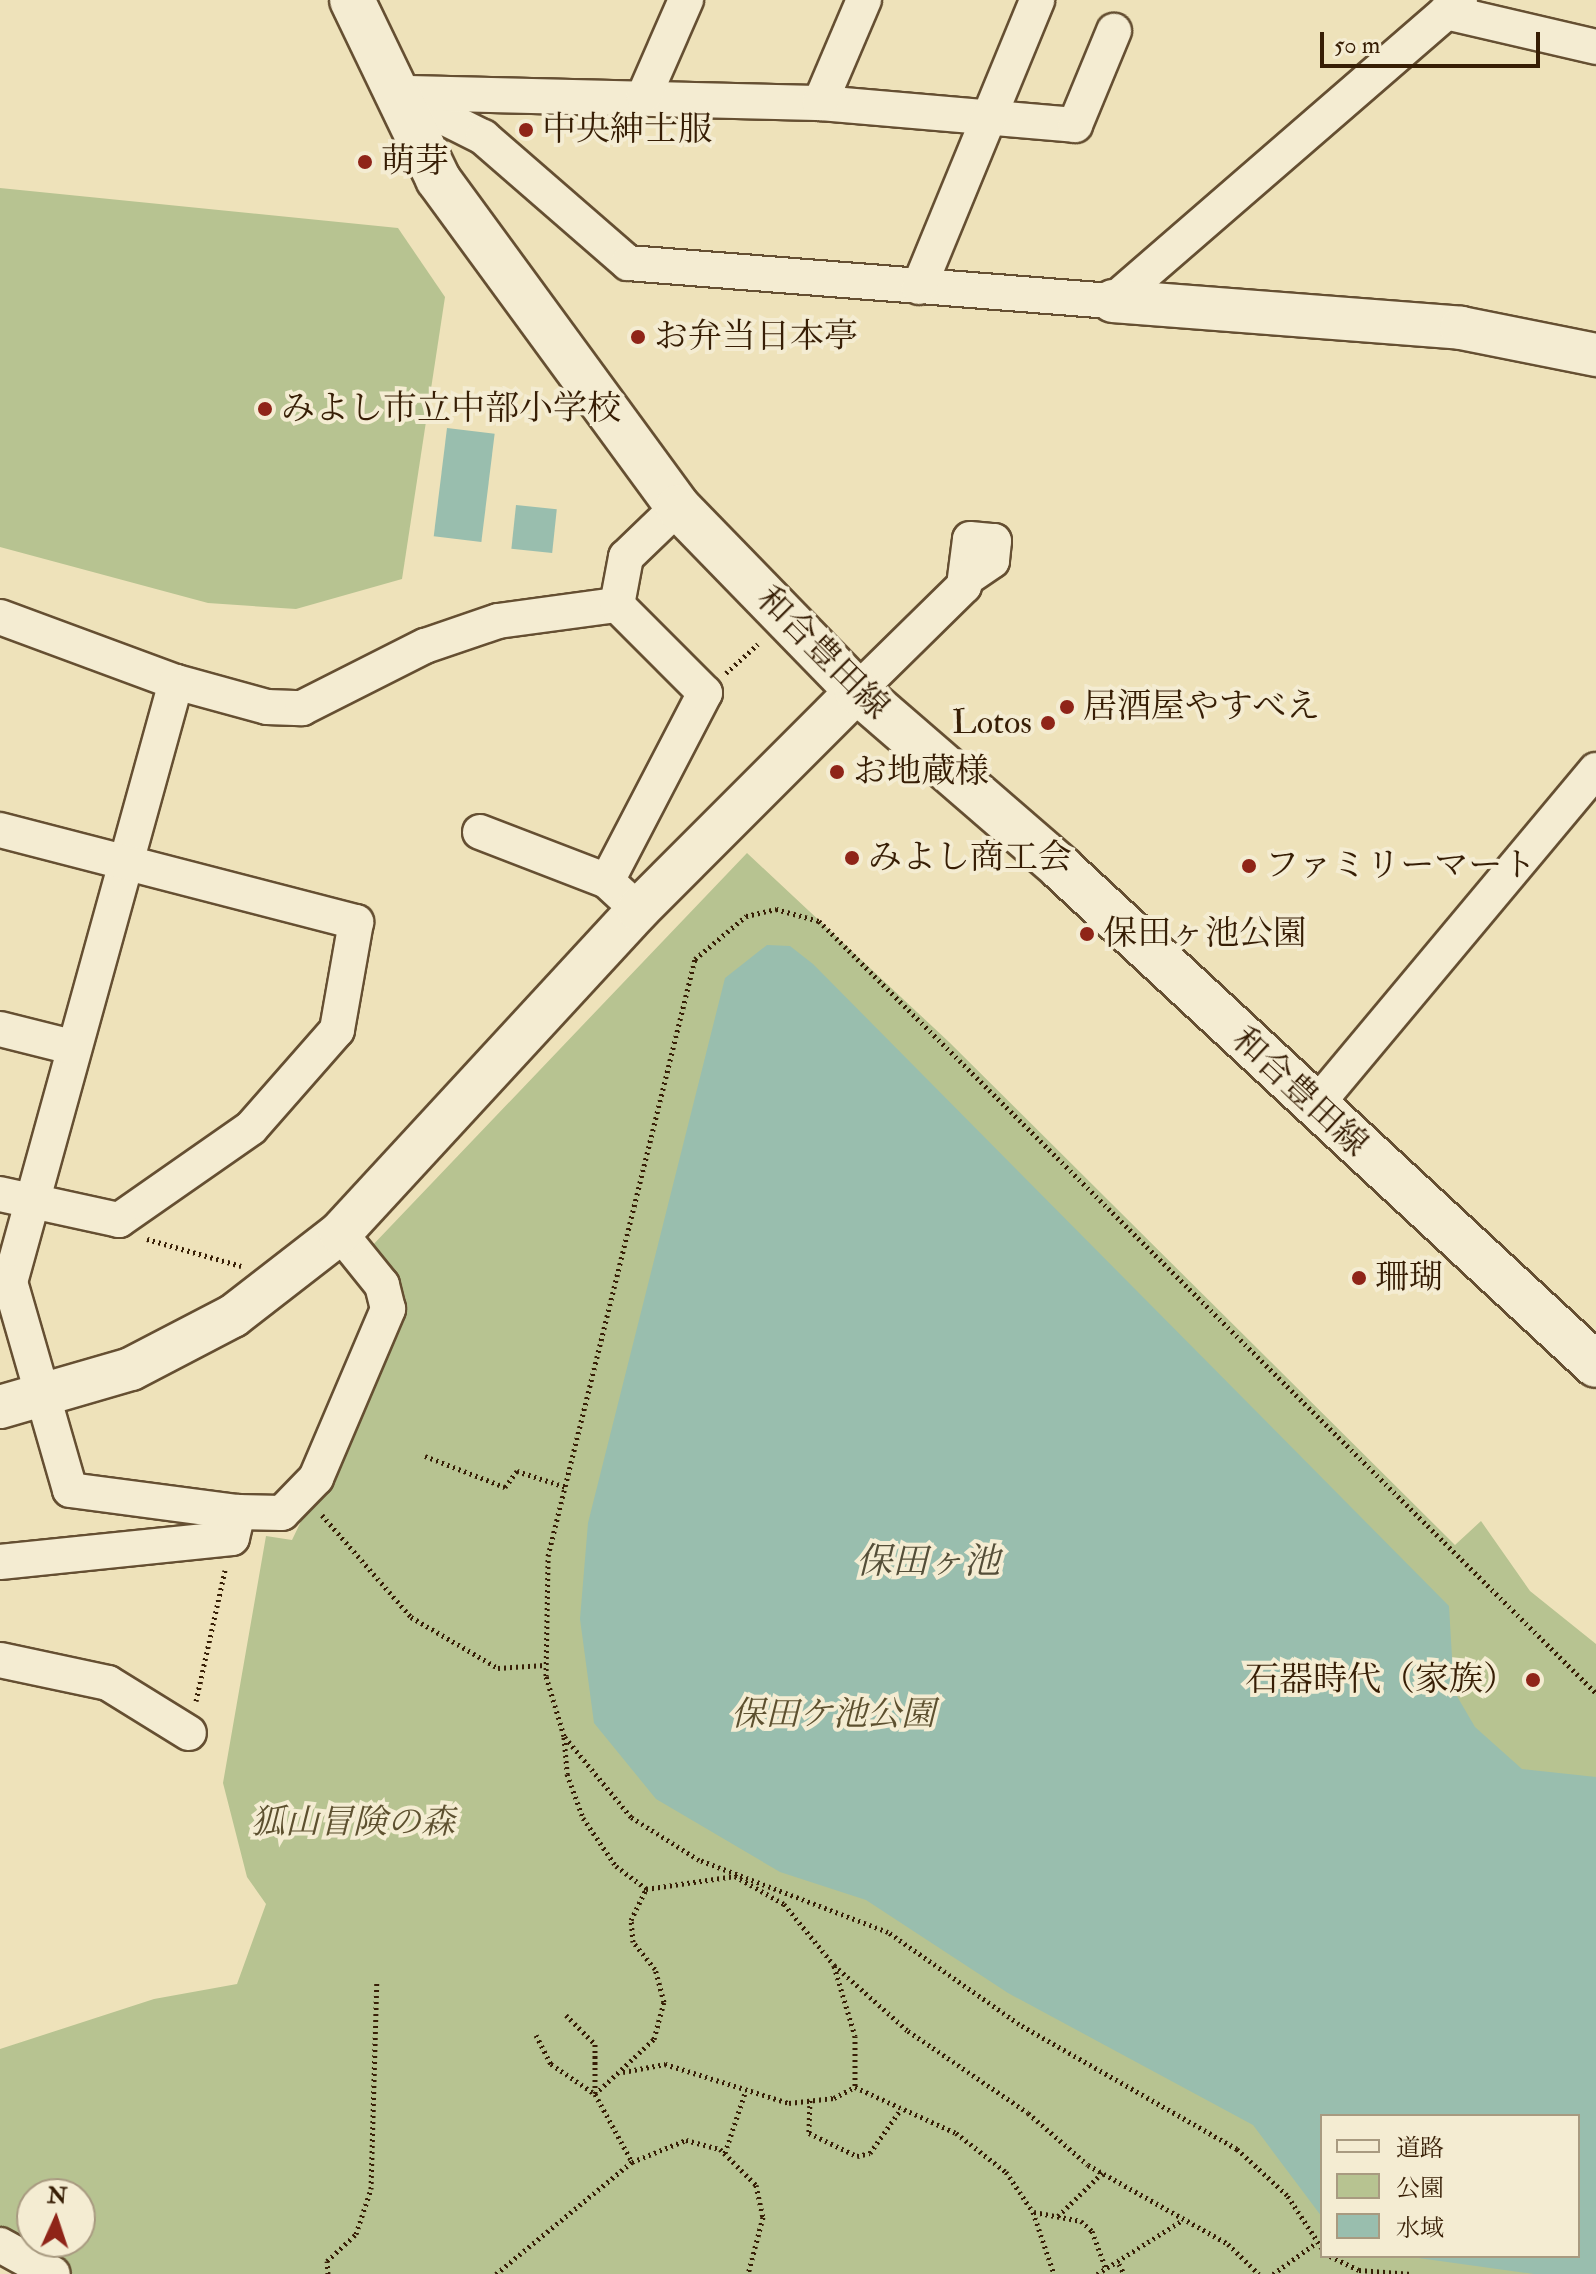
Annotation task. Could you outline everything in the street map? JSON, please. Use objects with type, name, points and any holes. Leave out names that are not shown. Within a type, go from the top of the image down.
[{"type":"main road","name":"和合豊田線","points":[[352,0],[393,92],[438,179],[521,300],[678,507],[857,691],[1061,868],[1596,1365]]},
{"type":"street","points":[[644,96],[686,0]]},
{"type":"street","points":[[820,103],[864,0]]},
{"type":"street","points":[[919,287],[986,116],[1037,0]]},
{"type":"street","points":[[1113,301],[1453,6],[1596,47]]},
{"type":"street","points":[[393,92],[644,96],[820,103],[1075,125],[1114,31]]},
{"type":"street","points":[[393,92],[483,137],[628,263],[1461,328],[1596,355]]},
{"type":"street","points":[[617,605],[626,557],[678,507]]},
{"type":"street","points":[[0,1407],[43,1400],[131,1369],[233,1316],[340,1233],[638,910],[970,576]]},
{"type":"street","points":[[0,617],[176,682],[267,707],[302,708],[425,646],[498,621],[617,605]]},
{"type":"street","points":[[607,881],[705,693],[617,605]]},
{"type":"street","points":[[176,682],[123,860],[34,1202],[5,1282],[70,1490],[235,1525]]},
{"type":"street","points":[[1315,1106],[1596,770]]},
{"type":"street","points":[[0,830],[356,922],[337,1030],[251,1128],[119,1220],[0,1194]]},
{"type":"street","points":[[480,832],[607,881],[638,910]]},
{"type":"street","points":[[0,1029],[72,1047]]},
{"type":"street","points":[[0,1562],[235,1525],[282,1513],[309,1485],[388,1309],[382,1285],[340,1233]]},
{"type":"street","points":[[0,1660],[108,1683],[189,1733]]},
{"type":"street","points":[[0,2245],[53,2274]]},
{"type":"path","points":[[705,693],[758,644]]},
{"type":"path","points":[[1320,2246],[1267,2173],[1201,2126],[1019,2024],[888,1932],[735,1876],[646,1889],[616,1866],[583,1818],[567,1774],[564,1736],[545,1665],[548,1556],[695,959],[728,926],[776,909],[819,921],[1596,1693]]},
{"type":"path","points":[[425,1456],[505,1487],[517,1471],[566,1487]]},
{"type":"path","points":[[309,1485],[330,1532],[411,1617],[498,1668],[545,1665]]},
{"type":"path","points":[[189,1733],[235,1525]]},
{"type":"path","points":[[564,1736],[631,1817],[784,1904],[834,1965],[908,2031],[1102,2173],[1181,2221],[1228,2244],[1259,2274]]},
{"type":"path","points":[[595,2094],[623,2072],[654,2039],[664,2002],[655,1969],[633,1942],[631,1920],[646,1889]]},
{"type":"path","points":[[834,1965],[855,2036],[855,2087]]},
{"type":"path","points":[[328,2274],[327,2261],[356,2234],[371,2189],[377,1980]]},
{"type":"path","points":[[566,2015],[595,2044],[595,2094]]},
{"type":"path","points":[[536,2035],[551,2064],[595,2094],[632,2162]]},
{"type":"path","points":[[623,2072],[665,2064],[745,2093],[810,2100],[855,2087],[956,2133],[1006,2172],[1033,2212],[1054,2274]]},
{"type":"path","points":[[725,2153],[745,2093]]},
{"type":"path","points":[[810,2100],[809,2133],[857,2156],[870,2153],[901,2109]]},
{"type":"path","points":[[496,2274],[632,2162],[686,2140],[725,2153],[756,2185],[763,2217],[748,2274]]},
{"type":"path","points":[[1058,2217],[1102,2173]]},
{"type":"path","points":[[1033,2212],[1058,2217],[1092,2231],[1106,2269]]},
{"type":"path","points":[[1097,2274],[1119,2264],[1181,2221]]},
{"type":"path","points":[[1273,2274],[1316,2243]]},
{"type":"path","points":[[1334,2258],[1359,2270],[1412,2274]]},
{"type":"path","points":[[1119,2264],[1124,2274]]},
{"type":"green space","points":[[0,188],[398,228],[445,297],[402,579],[296,609],[208,603],[0,547]]},
{"type":"green space","name":"保田ケ池公園","points":[[747,853],[949,1042],[1455,1545],[1481,1521],[1530,1591],[1596,1644],[1596,2274],[61,2274],[32,2258],[96,2258],[96,2178],[16,2178],[16,2249],[0,2240],[0,2049],[154,1999],[237,1984],[266,1904],[247,1877],[223,1783],[266,1536],[292,1540],[401,1314],[369,1249]]},
{"type":"water","points":[[447,428],[495,434],[481,542],[434,536]]},
{"type":"water","points":[[516,505],[557,509],[552,553],[511,549]]},
{"type":"water","name":"保田ヶ池","points":[[767,945],[790,946],[813,964],[1449,1606],[1454,1691],[1475,1727],[1522,1769],[1596,1777],[1596,2274],[1534,2274],[1418,2258],[1580,2258],[1580,2114],[1320,2114],[1320,2214],[1253,2125],[1008,1993],[866,1900],[780,1872],[656,1799],[594,1723],[580,1619],[588,1523],[725,978]]},
{"type":"place","name":"中央紳士服","points":[[526,130]]},
{"type":"place","name":"萌芽","points":[[365,162]]},
{"type":"place","name":"お弁当日本亭","points":[[638,337]]},
{"type":"place","name":"みよし市立中部小学校","points":[[265,409]]},
{"type":"place","name":"居酒屋やすべえ","points":[[1067,707]]},
{"type":"place","name":"Lotos","points":[[1048,723]]},
{"type":"place","name":"お地蔵様","points":[[837,772]]},
{"type":"place","name":"みよし商工会","points":[[852,858]]},
{"type":"place","name":"ファミリーマート","points":[[1249,866]]},
{"type":"place","name":"保田ヶ池公園","points":[[1087,934]]},
{"type":"place","name":"珊瑚","points":[[1359,1278]]},
{"type":"place","name":"石器時代（家族）","points":[[1533,1680]]},
{"type":"park label","name":"狐山冒険の森","points":[[353,1823]]}]
